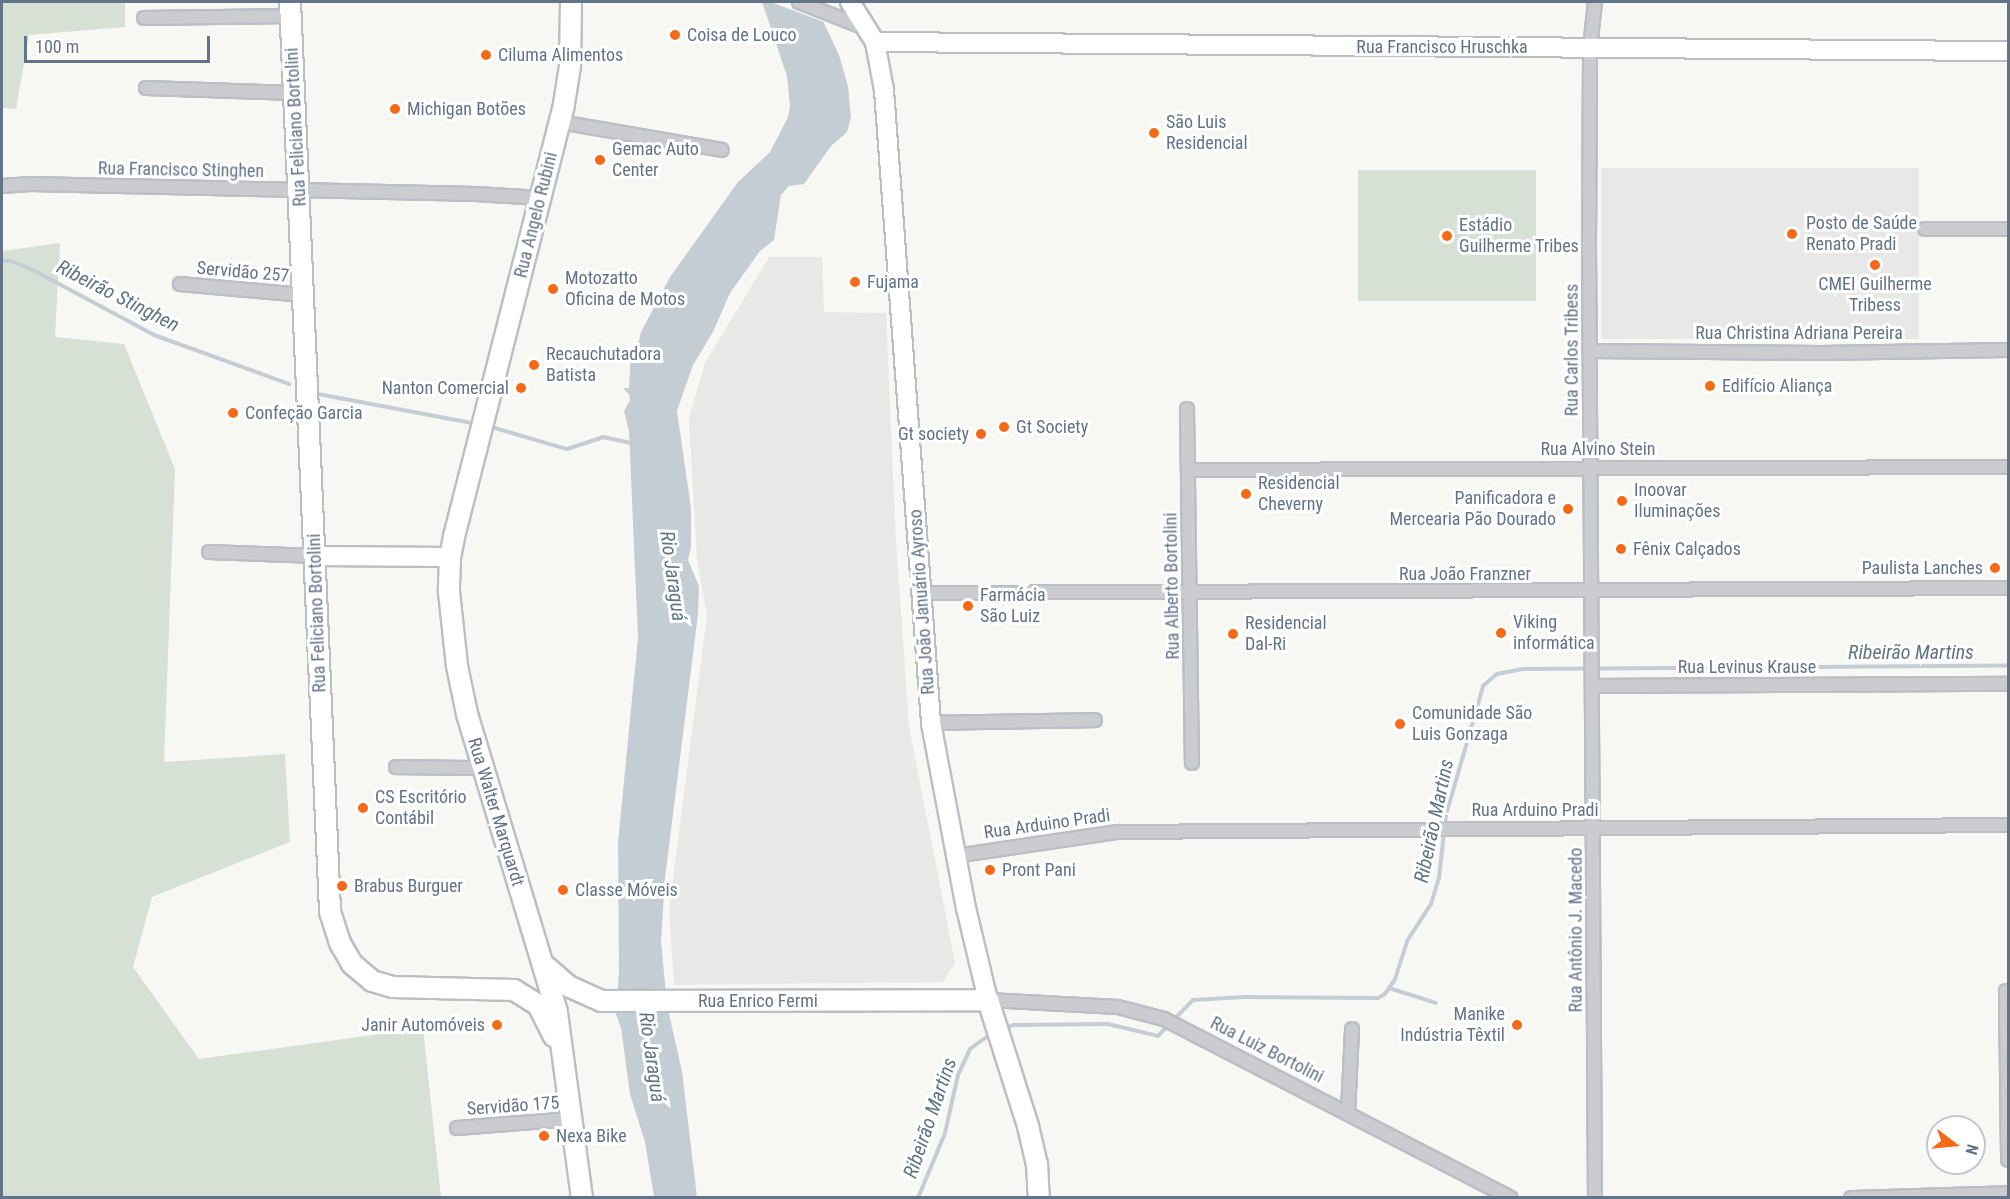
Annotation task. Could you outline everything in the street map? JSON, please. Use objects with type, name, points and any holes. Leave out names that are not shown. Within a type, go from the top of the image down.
[{"type":"main road","name":"Rua Angelo Rubini","points":[[483,425],[560,122],[570,66],[571,2]]},
{"type":"main road","name":"Rua João Januário Ayroso","points":[[850,2],[871,35],[884,90],[931,723],[955,856],[988,1000],[1028,1126],[1037,1164],[1039,1197]]},
{"type":"main road","name":"Rua Feliciano Bortolini","points":[[290,9],[330,912],[340,943],[352,964],[372,981],[393,987],[514,990]]},
{"type":"main road","name":"Rua Francisco Hruschka","points":[[871,35],[1590,48],[2008,51]]},
{"type":"main road","name":"Rua Walter Marquardt","points":[[483,425],[450,557],[449,592],[457,666],[467,714],[557,1013],[582,1197]]},
{"type":"main road","points":[[316,556],[450,557]]},
{"type":"main road","points":[[542,962],[531,981],[514,990],[543,1012],[564,1057]]},
{"type":"main road","name":"Rua Enrico Fermi","points":[[542,962],[578,992],[605,1001],[988,1000]]},
{"type":"street","points":[[799,2],[841,18],[871,35]]},
{"type":"street","name":"Rua Carlos Tribess","points":[[1592,591],[1589,351],[1590,48],[1595,2]]},
{"type":"street","points":[[144,18],[290,9]]},
{"type":"street","points":[[146,88],[294,93]]},
{"type":"street","points":[[560,122],[722,150]]},
{"type":"street","name":"Rua Francisco Stinghen","points":[[2,186],[31,184],[476,194],[540,198]]},
{"type":"street","points":[[1925,229],[2008,229]]},
{"type":"street","name":"Servidão 257","points":[[180,284],[303,295]]},
{"type":"street","name":"Rua Christina Adriana Pereira","points":[[1589,351],[1821,353],[2008,350]]},
{"type":"street","name":"Rua Alberto Bortolini","points":[[1187,409],[1192,763]]},
{"type":"street","name":"Rua Alvino Stein","points":[[1188,470],[2008,467]]},
{"type":"street","points":[[208,552],[316,556]]},
{"type":"street","name":"Rua João Franzner","points":[[921,593],[2008,588]]},
{"type":"street","name":"Rua Antônio J. Macedo","points":[[1592,591],[1595,1197]]},
{"type":"street","name":"Rua Levinus Krause","points":[[1593,681],[2008,684]]},
{"type":"street","points":[[931,723],[1095,720]]},
{"type":"street","points":[[396,767],[483,768]]},
{"type":"street","name":"Rua Arduino Pradi","points":[[955,856],[1117,832],[2008,825]]},
{"type":"street","points":[[2006,991],[2008,1160]]},
{"type":"street","name":"Rua Luiz Bortolini","points":[[988,1000],[1118,1007],[1164,1019],[1511,1197]]},
{"type":"street","points":[[1348,1112],[1352,1029]]},
{"type":"street","name":"Servidão 175","points":[[457,1128],[572,1119]]},
{"type":"street","points":[[1851,1197],[2008,1193]]},
{"type":"shaded area","points":[[2,2],[125,2],[125,27],[29,35],[16,109],[2,108]]},
{"type":"shaded area","points":[[1601,168],[1919,168],[1919,339],[1601,339]]},
{"type":"shaded area","name":"Estádio Guilherme Tribes","points":[[1358,170],[1536,170],[1536,301],[1358,301]]},
{"type":"shaded area","points":[[60,243],[55,337],[124,344],[175,469],[164,762],[285,754],[290,842],[152,897],[133,967],[199,1059],[423,1028],[441,1197],[2,1197],[2,251]]},
{"type":"shaded area","points":[[769,257],[822,257],[824,312],[886,313],[896,541],[909,726],[955,963],[943,982],[674,985],[669,910],[707,615],[697,560],[689,418],[705,363]]},
{"type":"water","name":"Rio Jaraguá","points":[[762,2],[814,2],[839,55],[848,86],[851,118],[847,132],[831,146],[804,184],[789,186],[781,195],[774,240],[760,251],[730,293],[713,332],[693,365],[677,411],[691,508],[691,547],[688,560],[699,586],[698,614],[665,878],[661,941],[667,1005],[682,1071],[697,1197],[654,1197],[645,1142],[630,1094],[621,1028],[616,1014],[619,972],[618,842],[638,638],[629,431],[624,411],[630,400],[629,394],[623,388],[629,388],[631,352],[637,349],[641,332],[670,277],[738,182],[770,152],[788,117],[790,106],[787,76]]},
{"type":"pier","points":[[771,2],[818,2],[829,24]]},
{"type":"waterway","name":"Ribeirão Stinghen","points":[[2,261],[11,261],[33,270],[154,335],[289,384]]},
{"type":"waterway","name":"Ribeirão Stinghen","points":[[318,394],[477,424]]},
{"type":"waterway","name":"Ribeirão Stinghen","points":[[495,428],[567,449],[603,437],[632,443]]},
{"type":"waterway","name":"Ribeirão Martins","points":[[1004,1028],[1014,1025],[1108,1024],[1158,1036],[1193,1000],[1244,997],[1378,998],[1385,994],[1395,979],[1407,941],[1431,904],[1439,878],[1446,815],[1483,686],[1497,674],[1523,669],[2008,666]]},
{"type":"waterway","points":[[1389,988],[1436,1003]]},
{"type":"waterway","name":"Ribeirão Martins","points":[[918,1198],[945,1133],[958,1075],[970,1049],[992,1033]]},
{"type":"place","name":"Coisa de Louco","points":[[675,35]]},
{"type":"place","name":"Ciluma Alimentos","points":[[486,55]]},
{"type":"place","name":"Michigan Botões","points":[[395,109]]},
{"type":"place","name":"São Luis Residencial","points":[[1154,133]]},
{"type":"place","name":"Gemac Auto Center","points":[[600,160]]},
{"type":"place","name":"Posto de Saúde Renato Pradi","points":[[1792,234]]},
{"type":"place","name":"Estádio Guilherme Tribes","points":[[1447,236]]},
{"type":"place","name":"CMEI Guilherme Tribess","points":[[1875,265]]},
{"type":"place","name":"Fujama","points":[[855,282]]},
{"type":"place","name":"Motozatto Oficina de Motos","points":[[553,289]]},
{"type":"place","name":"Recauchutadora Batista","points":[[534,365]]},
{"type":"place","name":"Edifício Aliança","points":[[1710,386]]},
{"type":"place","name":"Nanton Comercial","points":[[521,388]]},
{"type":"place","name":"Confeção Garcia","points":[[233,413]]},
{"type":"place","name":"Gt Society","points":[[1004,427]]},
{"type":"place","name":"Gt society","points":[[981,434]]},
{"type":"place","name":"Residencial Cheverny","points":[[1246,494]]},
{"type":"place","name":"Inoovar Iluminações","points":[[1622,501]]},
{"type":"place","name":"Panificadora e Mercearia Pão Dourado","points":[[1568,509]]},
{"type":"place","name":"Fênix Calçados","points":[[1621,549]]},
{"type":"place","name":"Paulista Lanches","points":[[1995,568]]},
{"type":"place","name":"Farmácia São Luiz","points":[[968,606]]},
{"type":"place","name":"Viking informática","points":[[1501,633]]},
{"type":"place","name":"Residencial Dal-Ri","points":[[1233,634]]},
{"type":"place","name":"Comunidade São Luis Gonzaga","points":[[1400,724]]},
{"type":"place","name":"CS Escritório Contábil","points":[[363,808]]},
{"type":"place","name":"Pront Pani","points":[[990,870]]},
{"type":"place","name":"Brabus Burguer","points":[[342,886]]},
{"type":"place","name":"Classe Móveis","points":[[563,890]]},
{"type":"place","name":"Janir Automóveis","points":[[497,1025]]},
{"type":"place","name":"Manike Indústria Têxtil","points":[[1517,1025]]},
{"type":"place","name":"Nexa Bike","points":[[544,1136]]}]
